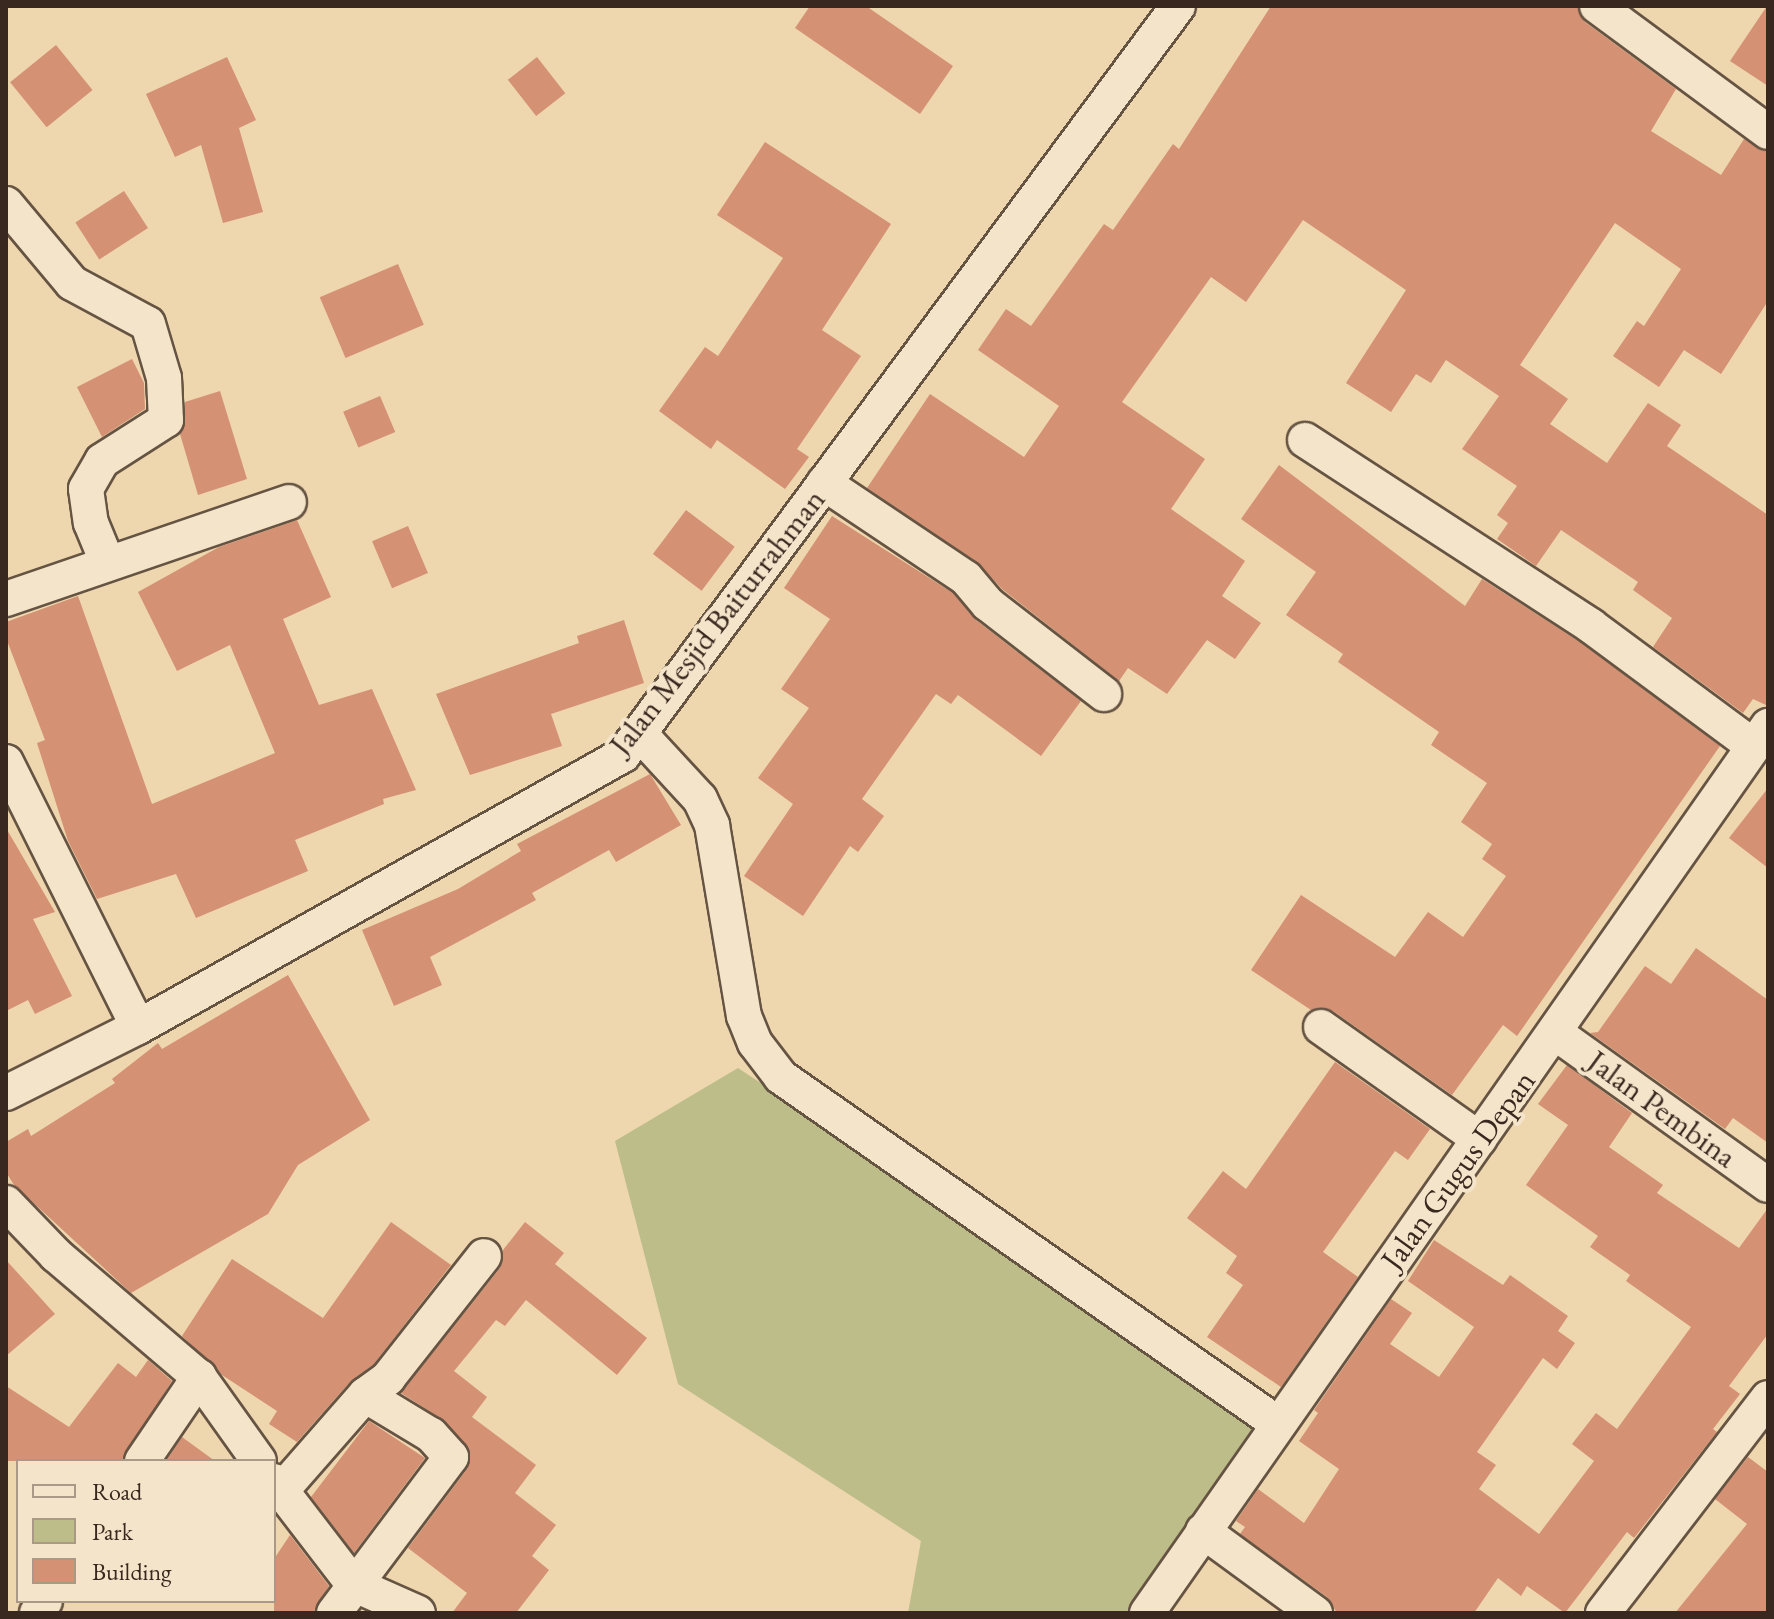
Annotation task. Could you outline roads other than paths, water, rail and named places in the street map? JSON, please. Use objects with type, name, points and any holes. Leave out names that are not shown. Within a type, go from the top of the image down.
[{"type":"street","name":"Jalan Mesjid Baiturrahman","points":[[6,1093],[138,1027],[623,755],[1178,6]]},
{"type":"street","points":[[1597,6],[1768,132]]},
{"type":"street","points":[[6,204],[72,283],[148,324],[164,378],[166,420],[102,461],[86,489],[91,523],[108,564]]},
{"type":"street","points":[[1305,440],[1761,736]]},
{"type":"street","points":[[824,483],[966,578],[988,604],[1104,694]]},
{"type":"street","points":[[6,599],[289,502]]},
{"type":"street","points":[[639,733],[700,799],[712,825],[744,1016],[755,1043],[781,1077],[1277,1423]]},
{"type":"street","name":"Jalan Gugus Depan","points":[[1147,1613],[1277,1423],[1557,1034],[1761,736]]},
{"type":"street","points":[[6,762],[138,1027]]},
{"type":"street","points":[[1321,1027],[1479,1139]]},
{"type":"street","name":"Jalan Pembina","points":[[1557,1034],[1768,1185]]},
{"type":"street","points":[[6,1203],[56,1255],[199,1377],[258,1459]]},
{"type":"street","points":[[418,1613],[353,1584],[278,1486],[365,1395],[388,1378],[484,1256]]},
{"type":"street","points":[[143,1459],[199,1377]]},
{"type":"street","points":[[334,1613],[451,1457],[431,1435],[365,1395]]},
{"type":"street","points":[[1603,1613],[1768,1398]]},
{"type":"street","points":[[1203,1531],[1315,1613]]}]
